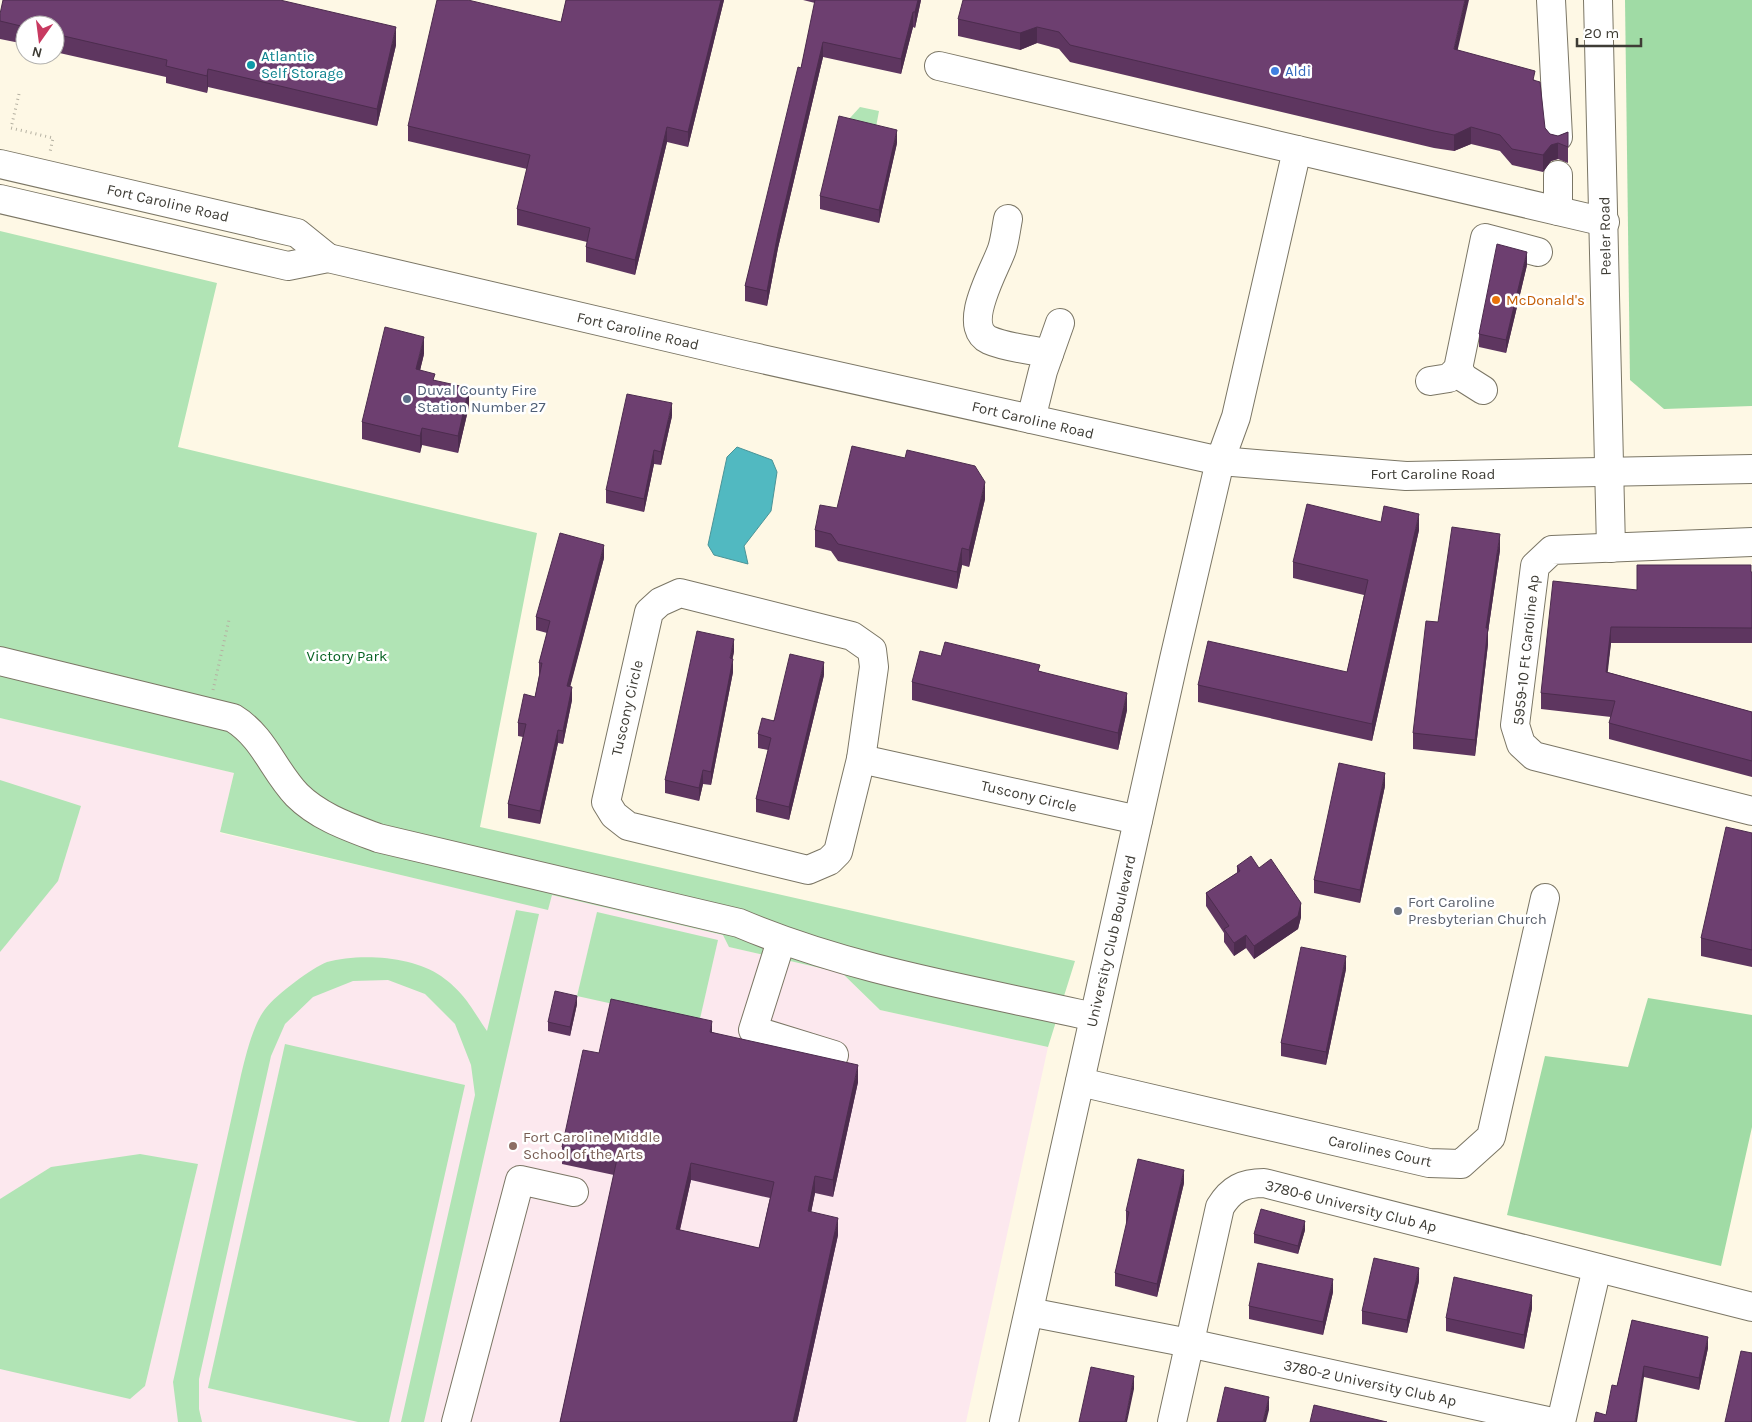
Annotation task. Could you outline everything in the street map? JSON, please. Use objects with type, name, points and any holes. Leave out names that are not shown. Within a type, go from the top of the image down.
[{"type":"street","points":[[1552,0],[1558,137]]},
{"type":"street","name":"Peeler Road","points":[[1598,0],[1605,222],[1611,548]]},
{"type":"street","points":[[939,66],[1605,222]]},
{"type":"street","name":"University Club Boulevard","points":[[1004,1422],[1220,461],[1236,417],[1297,150]]},
{"type":"street","name":"Fort Caroline Road","points":[[0,164],[297,233],[328,258]]},
{"type":"street","points":[[1558,175],[1558,211]]},
{"type":"street","name":"Fort Caroline Road","points":[[0,199],[288,266],[328,258],[1220,461],[1406,476],[1752,468]]},
{"type":"street","points":[[1008,219],[1002,250],[986,283],[977,321],[980,332],[988,339],[1049,354]]},
{"type":"street","points":[[1430,381],[1449,378],[1458,369],[1485,238],[1538,252]]},
{"type":"street","points":[[1031,419],[1049,354],[1060,323]]},
{"type":"street","points":[[1458,369],[1464,378],[1483,390]]},
{"type":"street","name":"5959-10 Ft Caroline Ap","points":[[1752,542],[1552,550],[1535,566],[1515,725],[1521,744],[1534,756],[1752,811]]},
{"type":"street","name":"Tuscony Circle","points":[[680,593],[852,636],[872,650],[874,667],[861,759],[838,852],[829,861],[808,870],[628,826],[614,815],[606,802],[649,612],[660,602],[680,593]]},
{"type":"street","points":[[0,661],[234,718],[257,737],[296,794],[317,811],[340,824],[378,838],[739,923],[780,940],[828,956],[1094,1016]]},
{"type":"street","name":"Tuscony Circle","points":[[861,759],[1138,820]]},
{"type":"street","name":"Carolines Court","points":[[1080,1082],[1428,1163],[1461,1164],[1491,1137],[1545,898]]},
{"type":"street","points":[[780,940],[753,1030],[834,1055]]},
{"type":"street","points":[[456,1422],[520,1180],[574,1192]]},
{"type":"street","name":"3780-6 University Club Ap","points":[[1172,1422],[1220,1207],[1226,1195],[1237,1187],[1252,1183],[1264,1183],[1752,1307]]},
{"type":"street","points":[[1561,1422],[1597,1268]]},
{"type":"street","name":"3780-2 University Club Ap","points":[[1029,1312],[1189,1343],[1552,1422]]},
{"type":"path","points":[[19,94],[10,128],[53,138],[50,153]]},
{"type":"path","points":[[208,712],[229,620]]},
{"type":"shaded area","name":"Fort Caroline Middle School of the Arts","points":[[0,718],[234,773],[220,833],[548,909],[552,895],[723,935],[730,947],[842,973],[880,1010],[1048,1047],[966,1422],[0,1422]]},
{"type":"green space","points":[[1625,0],[1752,0],[1752,406],[1664,409],[1630,380]]},
{"type":"green space","points":[[860,107],[879,111],[874,138],[839,130]]},
{"type":"green space","name":"Victory Park","points":[[0,231],[217,283],[178,447],[537,533],[480,827],[1075,961],[1048,1047],[880,1010],[842,973],[729,947],[723,935],[552,895],[548,910],[220,832],[234,773],[0,718]]},
{"type":"green space","points":[[0,780],[81,806],[58,881],[0,952]]},
{"type":"green space","points":[[516,910],[539,914],[424,1422],[401,1422],[475,1095],[471,1065],[455,1024],[425,994],[388,980],[353,981],[313,997],[285,1024],[271,1056],[199,1379],[199,1409],[202,1422],[178,1422],[173,1382],[241,1075],[250,1040],[261,1015],[271,1002],[286,989],[313,969],[327,962],[354,958],[386,958],[416,964],[441,976],[462,995],[487,1031]]},
{"type":"green space","points":[[597,912],[718,940],[699,1023],[577,996]]},
{"type":"green space","points":[[1648,998],[1752,1015],[1752,1127],[1721,1266],[1507,1215],[1545,1056],[1628,1067]]},
{"type":"green space","points":[[285,1044],[465,1085],[389,1422],[358,1422],[208,1388]]},
{"type":"green space","points":[[140,1154],[198,1164],[145,1386],[130,1399],[0,1369],[0,1199],[51,1167]]},
{"type":"water","points":[[737,447],[772,460],[777,472],[771,511],[744,546],[748,564],[714,555],[708,545],[727,457]]},
{"type":"building","name":"Atlantic Self Storage","points":[[3,0],[280,0],[396,27],[377,109],[208,69],[207,76],[166,66],[167,60],[65,36],[65,15],[15,15],[15,25],[0,21]]},
{"type":"building","points":[[437,0],[468,0],[561,22],[566,0],[721,0],[688,132],[667,127],[635,260],[586,247],[590,228],[517,209],[530,155],[408,126]]},
{"type":"building","points":[[815,0],[918,0],[901,59],[823,42],[778,233],[767,291],[745,286],[798,67],[801,68]]},
{"type":"building","points":[[963,0],[1465,0],[1454,49],[1535,71],[1533,80],[1540,82],[1545,128],[1550,134],[1558,136],[1568,132],[1568,147],[1558,143],[1551,145],[1543,155],[1512,149],[1500,135],[1471,127],[1454,135],[1434,131],[1070,45],[1059,32],[1037,27],[1020,33],[958,19]]},
{"type":"building","points":[[839,116],[897,130],[879,210],[820,196]]},
{"type":"building","points":[[1497,244],[1527,252],[1506,340],[1479,334]]},
{"type":"building","name":"Duval County Fire Station Number 27","points":[[385,327],[424,337],[416,369],[435,374],[433,380],[469,388],[458,436],[422,428],[420,436],[362,422]]},
{"type":"building","points":[[627,394],[672,403],[661,452],[654,450],[644,499],[606,490]]},
{"type":"building","points":[[852,446],[905,458],[907,450],[975,466],[985,482],[969,550],[962,548],[957,572],[838,544],[831,534],[815,530],[820,505],[837,508]]},
{"type":"building","points":[[1307,504],[1381,522],[1384,506],[1419,514],[1372,724],[1198,685],[1208,641],[1347,672],[1368,580],[1293,562]]},
{"type":"building","points":[[1452,527],[1500,534],[1486,628],[1488,628],[1475,740],[1413,733],[1426,621],[1438,622]]},
{"type":"building","points":[[560,533],[604,545],[567,686],[572,687],[563,731],[558,730],[540,811],[508,804],[526,724],[518,723],[524,694],[535,697],[542,663],[539,663],[550,621],[536,617]]},
{"type":"building","points":[[1637,565],[1751,565],[1752,628],[1611,627],[1606,672],[1752,712],[1752,761],[1609,723],[1615,701],[1541,693],[1553,581],[1637,590]]},
{"type":"building","points":[[697,631],[734,639],[730,658],[733,659],[711,772],[703,770],[699,788],[665,780]]},
{"type":"building","points":[[945,642],[1040,665],[1038,671],[1127,693],[1118,733],[912,682],[920,651],[941,656]]},
{"type":"building","points":[[790,654],[824,662],[789,807],[756,799],[771,738],[758,734],[762,718],[774,721]]},
{"type":"building","points":[[1339,763],[1385,773],[1360,890],[1314,880]]},
{"type":"building","points":[[1726,827],[1752,833],[1752,950],[1701,938]]},
{"type":"building","points":[[1251,856],[1259,868],[1271,859],[1301,903],[1298,916],[1254,946],[1246,935],[1234,943],[1224,929],[1229,926],[1206,893],[1240,871],[1237,866]]},
{"type":"building","points":[[1301,947],[1346,956],[1326,1052],[1281,1043]]},
{"type":"building","points":[[555,991],[577,996],[570,1027],[548,1022]]},
{"type":"building","points":[[611,999],[712,1021],[710,1032],[858,1065],[833,1180],[815,1176],[808,1211],[838,1218],[793,1422],[560,1422],[617,1159],[562,1147],[583,1050],[599,1053]],"holes":[[[691,1163],[774,1182],[759,1248],[676,1229]]]},
{"type":"building","points":[[1138,1159],[1184,1170],[1157,1284],[1115,1273],[1129,1212],[1126,1211]]},
{"type":"building","points":[[1261,1209],[1305,1221],[1298,1246],[1254,1234]]},
{"type":"building","points":[[1374,1258],[1419,1268],[1407,1320],[1362,1311]]},
{"type":"building","points":[[1258,1263],[1333,1279],[1323,1322],[1249,1306]]},
{"type":"building","points":[[1454,1277],[1532,1295],[1524,1335],[1446,1318]]},
{"type":"building","points":[[1632,1320],[1708,1337],[1699,1378],[1644,1366],[1635,1422],[1594,1422],[1596,1412],[1606,1415],[1612,1385],[1617,1386]]},
{"type":"building","points":[[1741,1351],[1752,1353],[1752,1422],[1725,1422]]},
{"type":"building","points":[[1091,1367],[1134,1376],[1125,1422],[1079,1422]]},
{"type":"building","points":[[1225,1387],[1269,1397],[1263,1422],[1217,1422]]},
{"type":"building","points":[[1314,1405],[1387,1422],[1310,1422]]},
{"type":"place","name":"Atlantic Self Storage","points":[[251,65]]},
{"type":"place","name":"Aldi","points":[[1275,71]]},
{"type":"place","name":"McDonald's","points":[[1496,300]]},
{"type":"place","name":"Duval County Fire Station Number 27","points":[[407,399]]},
{"type":"place","name":"Fort Caroline Presbyterian Church","points":[[1398,911]]},
{"type":"place","name":"Fort Caroline Middle School of the Arts","points":[[513,1146]]}]
